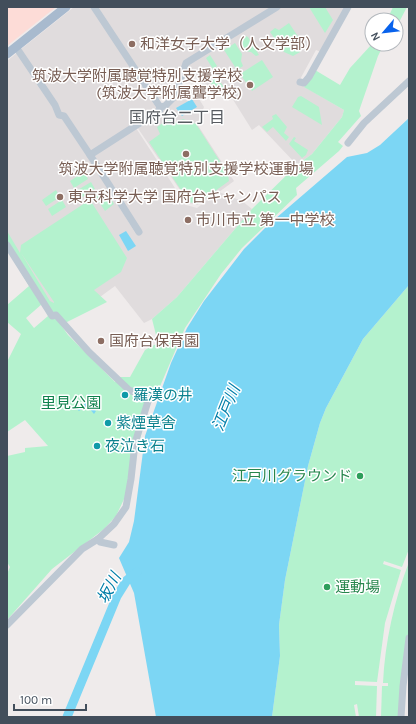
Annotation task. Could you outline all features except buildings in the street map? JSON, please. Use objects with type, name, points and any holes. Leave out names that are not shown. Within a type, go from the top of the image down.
[{"type":"main road","points":[[7,54],[66,7]]},
{"type":"street","points":[[94,7],[160,107]]},
{"type":"street","points":[[90,156],[160,110],[160,107],[165,106],[175,96],[186,63],[277,7]]},
{"type":"street","points":[[300,82],[304,83],[309,77],[348,7]]},
{"type":"street","points":[[16,47],[55,105],[59,115],[64,116],[139,232]]},
{"type":"street","points":[[348,143],[364,123],[409,81]]},
{"type":"street","points":[[7,245],[52,316],[56,315],[89,352],[129,390],[136,393],[150,395],[136,436],[126,507],[114,524],[98,539],[82,549],[7,625]]},
{"type":"street","points":[[98,539],[100,542],[114,545]]},
{"type":"street","points":[[401,717],[406,686],[409,643]]},
{"type":"shaded area","points":[[7,7],[56,7],[7,46]]},
{"type":"shaded area","points":[[74,7],[91,7],[157,109],[90,154],[60,112],[20,50]]},
{"type":"shaded area","points":[[96,7],[273,7],[185,61],[173,95],[162,99],[156,99]]},
{"type":"shaded area","name":"筑波大学附属聴覚特別支援学校 (筑波大学附属聾学校)","points":[[280,7],[346,7],[321,52],[316,50],[298,83],[344,110],[342,117],[312,154],[297,165],[259,125],[252,130],[227,90],[211,99],[208,97],[188,65]]},
{"type":"shaded area","points":[[18,52],[65,120],[136,234],[94,156],[136,128],[186,205],[197,208],[218,192],[197,205],[189,203],[137,127],[166,109],[176,98],[194,91],[204,107],[197,124],[234,181],[219,192],[242,201],[252,209],[177,297],[152,319],[144,323],[115,286],[71,318],[55,310],[7,241],[7,61]]},
{"type":"green space","points":[[309,7],[325,7],[333,20],[325,33]]},
{"type":"green space","points":[[393,7],[407,7],[404,13],[391,12]]},
{"type":"green space","points":[[289,23],[303,44],[300,52],[293,56],[284,52],[270,32],[275,28],[279,30]]},
{"type":"green space","points":[[246,36],[259,55],[256,56],[251,52],[245,51],[239,42]]},
{"type":"green space","points":[[235,43],[242,54],[241,61],[243,66],[237,70],[224,50]]},
{"type":"green space","name":"里見公園","points":[[365,52],[380,52],[359,111],[361,116],[338,142],[343,146],[296,188],[297,195],[242,248],[221,274],[185,328],[155,398],[150,401],[125,497],[116,516],[104,529],[52,569],[7,620],[7,574],[10,567],[7,562],[7,456],[25,452],[25,448],[48,446],[25,420],[7,432],[7,362],[21,334],[7,322],[7,305],[29,286],[7,249],[7,231],[20,253],[21,245],[85,203],[92,203],[127,258],[121,272],[94,290],[107,302],[61,325],[68,335],[115,382],[120,377],[130,377],[145,350],[158,343],[152,319],[177,297],[252,209],[297,165],[312,154],[342,117],[344,110],[304,87],[315,70],[340,85],[350,68]],"holes":[[[21,253],[54,302],[50,301]],[[42,304],[48,316],[34,328],[26,318]]]},
{"type":"green space","points":[[210,55],[217,66],[213,69],[206,58]]},
{"type":"green space","points":[[262,60],[273,77],[252,91],[240,74]]},
{"type":"green space","points":[[217,77],[225,89],[218,94],[210,82]]},
{"type":"green space","points":[[301,96],[319,107],[322,125],[292,107],[298,97]]},
{"type":"green space","points":[[276,114],[287,127],[284,133],[289,137],[286,141],[273,127],[267,132],[262,127],[273,119],[272,116]]},
{"type":"green space","name":"筑波大学附属聴覚特別支援学校運動場","points":[[172,117],[176,123],[183,119],[196,124],[228,174],[229,181],[197,204],[189,202],[149,142],[160,134],[157,127]]},
{"type":"green space","points":[[294,137],[296,138],[294,141],[308,150],[306,155],[302,158],[289,144]]},
{"type":"green space","points":[[84,172],[88,179],[74,188],[70,181]]},
{"type":"green space","points":[[91,182],[95,189],[81,198],[76,191]]},
{"type":"green space","points":[[105,189],[114,204],[105,211],[95,196]]},
{"type":"green space","points":[[56,190],[60,197],[46,206],[42,200]]},
{"type":"green space","points":[[62,200],[66,207],[52,216],[48,209]]},
{"type":"green space","name":"江戸川グラウンド","points":[[409,285],[409,549],[402,567],[384,561],[383,564],[401,570],[385,623],[377,682],[355,681],[355,685],[377,686],[376,717],[359,717],[357,704],[354,705],[356,717],[272,717],[280,656],[279,625],[285,580],[308,466],[320,423],[326,408],[363,339]]},
{"type":"green space","points":[[409,562],[409,630],[406,644],[400,717],[381,717],[382,686],[388,686],[388,683],[383,683],[388,637],[399,592]]},
{"type":"water","points":[[192,99],[197,107],[182,116],[176,108]]},
{"type":"water","name":"江戸川","points":[[409,118],[409,285],[363,339],[326,408],[320,423],[308,466],[285,580],[279,625],[280,656],[272,717],[156,717],[134,593],[119,558],[129,542],[134,521],[145,436],[171,363],[187,328],[204,301],[244,249],[268,225],[347,157],[367,153],[380,145]]},
{"type":"water","points":[[126,231],[136,246],[128,251],[119,235]]},
{"type":"water","points":[[89,394],[91,397],[88,402],[90,407],[96,411],[94,414],[89,408],[84,407],[79,411],[76,408],[77,406],[81,406],[87,402],[86,396]]},
{"type":"waterway","name":"坂川","points":[[67,717],[117,596],[127,580],[137,572]]},
{"type":"place","name":"和洋女子大学（人文学部）","points":[[132,44]]},
{"type":"place","name":"筑波大学附属聴覚特別支援学校 (筑波大学附属聾学校)","points":[[250,85]]},
{"type":"place","name":"筑波大学附属聴覚特別支援学校運動場","points":[[186,154]]},
{"type":"place","name":"東京科学大学 国府台キャンパス","points":[[60,197]]},
{"type":"place","name":"市川市立 第一中学校","points":[[188,220]]},
{"type":"place","name":"国府台保育園","points":[[101,341]]},
{"type":"place","name":"羅漢の井","points":[[125,395]]},
{"type":"place","name":"紫煙草舎","points":[[108,423]]},
{"type":"place","name":"夜泣き石","points":[[97,446]]},
{"type":"place","name":"江戸川グラウンド","points":[[360,476]]},
{"type":"place","name":"運動場","points":[[327,587]]},
{"type":"district","name":"国府台二丁目","points":[[177,117]]}]
